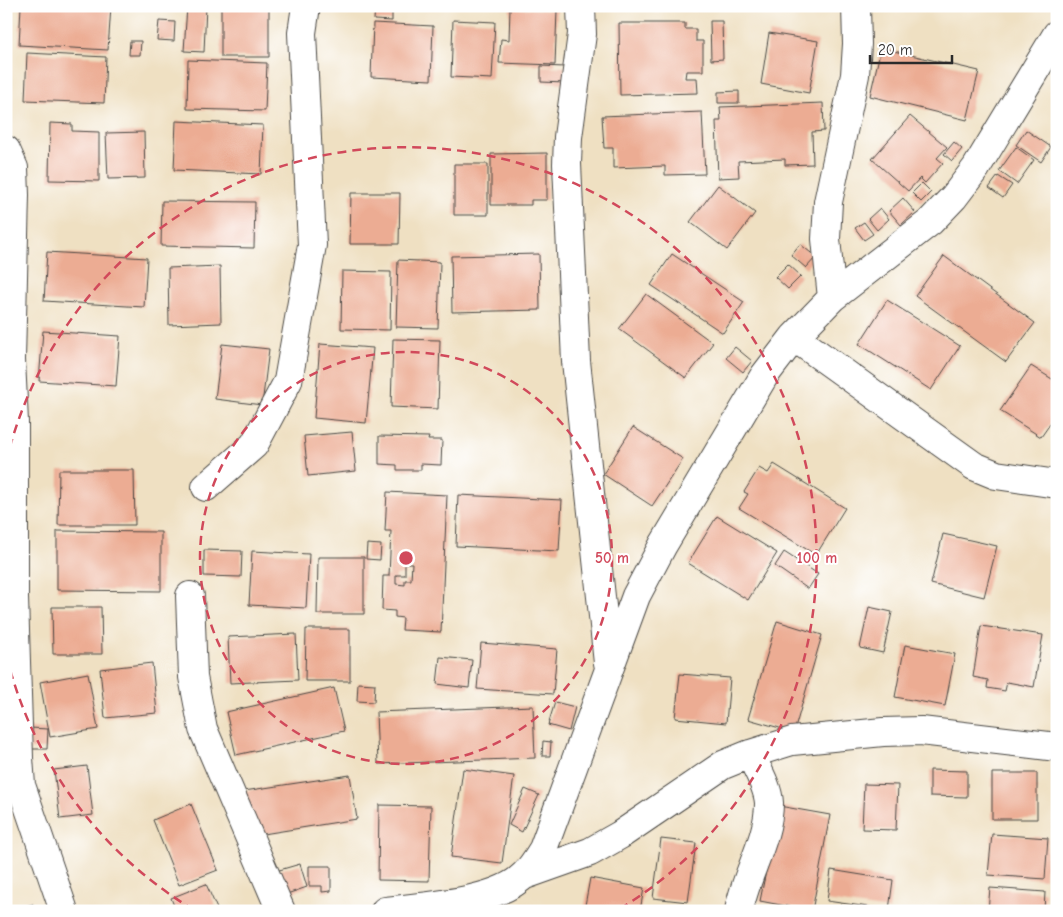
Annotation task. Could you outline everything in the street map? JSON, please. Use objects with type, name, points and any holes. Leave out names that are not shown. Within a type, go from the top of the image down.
[{"type":"street","points":[[206,486],[254,445],[288,381],[312,245],[302,33],[306,6]]},
{"type":"street","points":[[581,6],[582,34],[568,137],[568,184],[576,361],[608,670]]},
{"type":"street","points":[[832,298],[826,239],[828,202],[854,75],[858,44],[856,6]]},
{"type":"street","points":[[525,875],[543,849],[636,596],[663,545],[764,376],[794,337],[832,298],[930,222],[954,197],[976,168],[1055,40]]},
{"type":"street","points":[[6,150],[14,168],[15,195],[11,360],[14,422],[14,598],[18,758],[21,786],[64,911]]},
{"type":"street","points":[[794,337],[974,466],[996,476],[1057,484]]},
{"type":"street","points":[[190,596],[193,677],[204,729],[281,911]]},
{"type":"street","points":[[385,911],[462,902],[500,890],[525,875],[590,852],[620,835],[723,765],[750,754],[792,741],[883,732],[921,731],[1057,747]]},
{"type":"street","points":[[739,911],[764,832],[769,804],[766,787],[750,754]]},
{"type":"building","points":[[21,6],[111,6],[108,50],[19,45]]},
{"type":"building","points":[[187,6],[206,6],[204,52],[184,51]]},
{"type":"building","points":[[221,6],[269,6],[269,57],[221,57]]},
{"type":"building","points":[[375,6],[392,6],[392,21],[374,20]]},
{"type":"building","points":[[510,8],[557,10],[555,65],[499,63],[501,39],[509,40]]},
{"type":"building","points":[[453,20],[495,22],[492,79],[451,77]]},
{"type":"building","points":[[159,21],[175,22],[174,41],[157,40]]},
{"type":"building","points":[[710,21],[722,21],[723,59],[711,60]]},
{"type":"building","points":[[373,23],[433,26],[431,80],[371,77]]},
{"type":"building","points":[[619,23],[685,23],[685,29],[696,29],[696,41],[703,41],[703,71],[686,71],[685,78],[697,78],[698,93],[620,95]]},
{"type":"building","points":[[769,33],[818,41],[809,93],[761,84]]},
{"type":"building","points":[[130,41],[141,41],[140,55],[129,55]]},
{"type":"building","points":[[881,48],[979,71],[967,120],[870,96]]},
{"type":"building","points":[[27,53],[106,57],[104,103],[25,100]]},
{"type":"building","points":[[188,60],[267,63],[265,111],[187,109]]},
{"type":"building","points":[[541,66],[565,67],[565,83],[541,82]]},
{"type":"building","points":[[739,91],[739,103],[718,103],[718,92]]},
{"type":"building","points":[[823,103],[824,131],[812,132],[813,164],[785,165],[785,159],[738,161],[739,177],[718,178],[716,121],[721,121],[720,107]]},
{"type":"building","points":[[702,112],[705,174],[665,175],[665,166],[613,168],[613,148],[604,148],[602,116]]},
{"type":"building","points":[[910,116],[947,147],[937,158],[943,163],[925,183],[920,178],[908,191],[872,159]]},
{"type":"building","points":[[176,121],[263,125],[261,174],[174,170]]},
{"type":"building","points":[[50,123],[72,124],[72,131],[99,132],[99,181],[49,180]]},
{"type":"building","points":[[1026,130],[1051,147],[1041,162],[1016,145]]},
{"type":"building","points":[[144,132],[145,178],[108,179],[106,133]]},
{"type":"building","points":[[954,142],[962,149],[952,161],[944,154]]},
{"type":"building","points":[[1016,147],[1034,160],[1017,184],[999,171]]},
{"type":"building","points":[[547,153],[547,200],[531,200],[531,205],[491,205],[491,154]]},
{"type":"building","points":[[454,164],[488,164],[488,215],[454,215]]},
{"type":"building","points":[[998,176],[1012,185],[1003,198],[989,188]]},
{"type":"building","points":[[922,183],[931,192],[921,202],[912,193]]},
{"type":"building","points":[[718,185],[755,213],[727,250],[690,222]]},
{"type":"building","points":[[351,193],[400,193],[399,244],[350,244]]},
{"type":"building","points":[[903,198],[915,212],[901,225],[889,211]]},
{"type":"building","points":[[162,201],[255,202],[254,248],[161,246]]},
{"type":"building","points":[[880,208],[889,219],[877,230],[868,219]]},
{"type":"building","points":[[864,222],[873,234],[864,240],[855,228]]},
{"type":"building","points":[[800,244],[816,257],[806,268],[791,255]]},
{"type":"building","points":[[47,252],[147,258],[144,307],[44,301]]},
{"type":"building","points":[[539,254],[540,310],[452,312],[451,256]]},
{"type":"building","points":[[672,254],[744,302],[723,333],[651,285]]},
{"type":"building","points":[[944,256],[1035,323],[1006,362],[915,296]]},
{"type":"building","points":[[398,260],[440,262],[438,328],[396,327]]},
{"type":"building","points":[[788,264],[801,276],[788,289],[775,277]]},
{"type":"building","points":[[220,266],[221,323],[169,325],[168,268]]},
{"type":"building","points":[[342,271],[391,272],[390,330],[341,329]]},
{"type":"building","points":[[646,294],[713,343],[686,378],[619,329]]},
{"type":"building","points":[[887,300],[960,346],[931,390],[859,344]]},
{"type":"building","points":[[43,331],[120,336],[116,386],[39,381]]},
{"type":"building","points":[[393,339],[440,340],[438,409],[391,407]]},
{"type":"building","points":[[222,344],[269,349],[262,405],[215,399]]},
{"type":"building","points":[[320,344],[373,348],[366,423],[314,418]]},
{"type":"building","points":[[735,347],[752,361],[743,372],[726,358]]},
{"type":"building","points":[[1031,366],[1057,382],[1057,414],[1041,437],[1000,411]]},
{"type":"building","points":[[633,427],[683,459],[652,506],[603,474]]},
{"type":"building","points":[[352,432],[356,471],[308,476],[304,436]]},
{"type":"building","points":[[379,436],[429,437],[428,440],[442,440],[441,465],[421,464],[421,470],[397,470],[397,465],[379,464]]},
{"type":"building","points":[[774,464],[845,508],[816,555],[739,508],[748,494],[744,492],[759,468],[768,473]]},
{"type":"building","points":[[59,470],[134,470],[135,525],[58,525]]},
{"type":"building","points":[[387,492],[447,495],[441,632],[402,630],[403,618],[395,617],[395,611],[382,610],[383,576],[389,576],[391,531],[385,531]],"holes":[[[405,563],[412,563],[411,580],[405,580],[405,585],[396,584],[396,575],[405,575]]]},
{"type":"building","points":[[458,495],[562,500],[559,551],[456,546]]},
{"type":"building","points":[[717,516],[777,553],[748,600],[688,563]]},
{"type":"building","points":[[57,531],[161,532],[161,591],[57,590]]},
{"type":"building","points":[[943,534],[997,546],[984,597],[931,584]]},
{"type":"building","points":[[367,544],[381,545],[380,560],[366,559]]},
{"type":"building","points":[[204,550],[242,551],[241,577],[204,576]]},
{"type":"building","points":[[252,551],[309,554],[306,608],[249,605]]},
{"type":"building","points":[[784,552],[818,574],[808,589],[775,566]]},
{"type":"building","points":[[318,557],[364,557],[364,614],[317,614]]},
{"type":"building","points":[[52,607],[101,607],[102,654],[53,654]]},
{"type":"building","points":[[869,607],[892,612],[883,653],[860,648]]},
{"type":"building","points":[[777,621],[822,635],[794,732],[748,719]]},
{"type":"building","points":[[981,626],[1043,635],[1034,687],[1007,682],[1005,691],[987,688],[988,680],[973,677]]},
{"type":"building","points":[[306,629],[350,629],[350,681],[305,681]]},
{"type":"building","points":[[296,634],[298,680],[230,683],[228,637]]},
{"type":"building","points":[[481,643],[557,649],[553,694],[477,689]]},
{"type":"building","points":[[905,645],[955,654],[945,706],[895,697]]},
{"type":"building","points":[[440,657],[472,660],[469,688],[437,684]]},
{"type":"building","points":[[152,663],[157,713],[105,718],[100,669]]},
{"type":"building","points":[[88,673],[98,729],[50,737],[40,682]]},
{"type":"building","points":[[680,674],[730,678],[726,723],[675,718]]},
{"type":"building","points":[[358,683],[375,684],[374,702],[357,701]]},
{"type":"building","points":[[334,688],[344,731],[236,755],[226,712]]},
{"type":"building","points":[[555,702],[575,707],[569,731],[548,725]]},
{"type":"building","points":[[533,706],[535,758],[378,764],[376,712]]},
{"type":"building","points":[[30,728],[48,729],[47,749],[30,749]]},
{"type":"building","points":[[543,741],[551,742],[550,756],[542,756]]},
{"type":"building","points":[[87,766],[93,815],[60,819],[54,770]]},
{"type":"building","points":[[463,769],[514,776],[502,863],[451,857]]},
{"type":"building","points":[[930,770],[967,771],[967,797],[930,796]]},
{"type":"building","points":[[992,773],[1037,773],[1037,819],[992,819]]},
{"type":"building","points":[[350,775],[357,819],[257,835],[244,791]]},
{"type":"building","points":[[864,784],[898,785],[896,830],[862,829]]},
{"type":"building","points":[[525,789],[539,795],[522,832],[509,825]]},
{"type":"building","points":[[191,804],[218,870],[179,885],[153,820]]},
{"type":"building","points":[[379,805],[431,806],[429,881],[378,880]]},
{"type":"building","points":[[779,806],[830,815],[812,911],[760,901]]},
{"type":"building","points":[[992,834],[1048,838],[1045,879],[988,875]]},
{"type":"building","points":[[661,839],[696,843],[688,902],[653,898]]},
{"type":"building","points":[[300,864],[307,887],[284,895],[276,871]]},
{"type":"building","points":[[309,866],[331,866],[331,891],[322,892],[322,886],[309,886]]},
{"type":"building","points":[[831,870],[893,880],[889,910],[827,901]]},
{"type":"building","points":[[590,878],[644,888],[640,911],[584,911]]},
{"type":"building","points":[[206,884],[218,911],[176,911],[171,898]]},
{"type":"building","points":[[990,888],[1045,892],[1044,911],[988,911]]},
{"type":"building","points":[[33,904],[35,911],[10,911],[10,910]]}]
